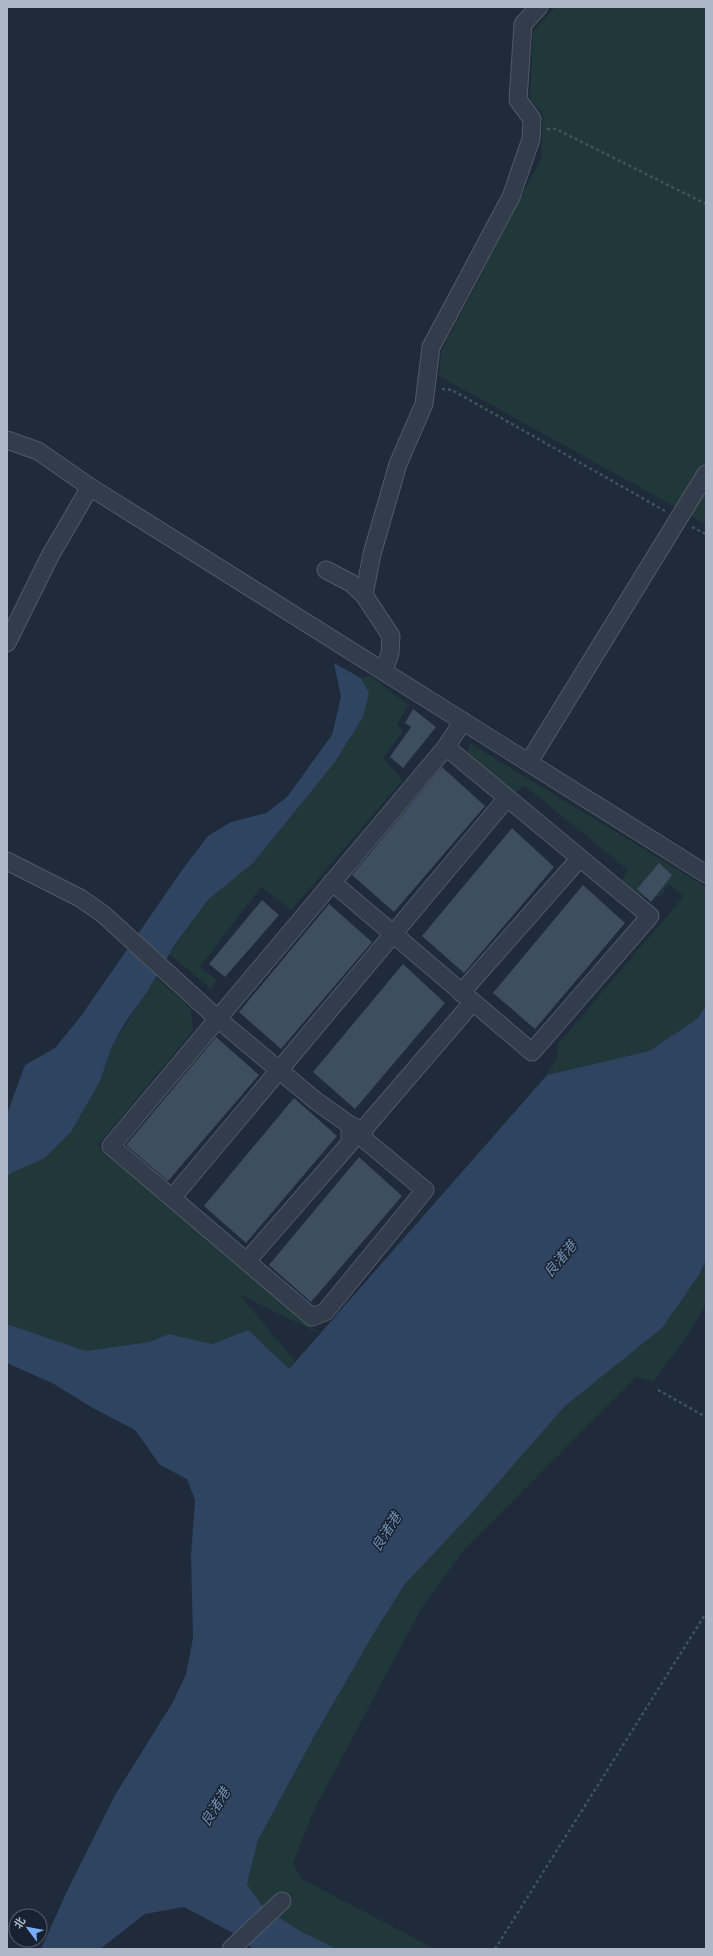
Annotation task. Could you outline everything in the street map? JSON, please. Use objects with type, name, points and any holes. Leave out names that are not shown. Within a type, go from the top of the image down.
[{"type":"street","points":[[364,595],[372,554],[398,464],[424,404],[431,347],[511,197],[531,139],[532,119],[518,100],[523,24],[539,7]]},
{"type":"street","points":[[7,440],[38,451],[90,487],[384,670],[706,874]]},
{"type":"street","points":[[529,762],[706,474]]},
{"type":"street","points":[[7,643],[50,556],[90,487]]},
{"type":"street","points":[[326,570],[351,583],[364,595],[391,636],[390,653],[384,670]]},
{"type":"street","points":[[7,861],[80,898],[103,914],[218,1019],[316,1101],[357,1127],[365,1140],[425,1190],[325,1312],[312,1317],[111,1146],[218,1019],[332,882],[446,747],[463,721]]},
{"type":"street","points":[[332,882],[466,998],[532,1052],[650,916],[446,747]]},
{"type":"street","points":[[172,1198],[280,1071],[507,798]]},
{"type":"street","points":[[247,1261],[350,1143],[357,1127],[466,998],[580,858]]},
{"type":"street","points":[[234,1945],[282,1901]]},
{"type":"path","points":[[531,139],[544,130],[556,129],[706,204]]},
{"type":"path","points":[[426,387],[452,390],[706,534]]},
{"type":"path","points":[[658,1390],[706,1417]]},
{"type":"path","points":[[495,1949],[706,1613]]},
{"type":"green space","points":[[555,7],[706,7],[706,524],[439,376],[441,352],[541,159],[543,114],[530,99],[533,32]]},
{"type":"green space","points":[[371,676],[408,705],[397,725],[403,731],[383,758],[403,780],[291,910],[261,887],[200,967],[217,980],[211,989],[169,954],[208,900],[254,862],[335,762],[363,717],[369,693],[361,678]]},
{"type":"green space","points":[[470,743],[706,887],[706,1005],[697,1019],[649,1051],[547,1075],[557,1057],[558,1044],[684,896],[669,884],[660,896],[640,897],[621,882],[628,870],[524,785],[513,796],[467,751]]},
{"type":"green space","points":[[156,977],[191,1009],[193,1031],[98,1145],[320,1334],[239,1294],[295,1361],[288,1369],[248,1330],[212,1344],[169,1334],[149,1342],[86,1351],[7,1324],[7,1177],[100,1081],[112,1046]]},
{"type":"green space","points":[[706,1260],[706,1304],[687,1336],[653,1382],[636,1377],[463,1551],[421,1609],[312,1814],[293,1864],[302,1879],[435,1949],[337,1949],[302,1932],[264,1908],[247,1884],[258,1840],[315,1735],[374,1633],[405,1584],[470,1515],[564,1407],[662,1328],[699,1275]]},
{"type":"water","points":[[334,663],[361,678],[369,693],[363,717],[335,762],[254,862],[208,900],[174,946],[147,992],[125,1023],[112,1046],[100,1081],[71,1132],[45,1158],[11,1173],[7,1177],[7,1114],[25,1065],[55,1048],[81,1016],[185,866],[208,836],[231,822],[266,813],[287,797],[332,735],[341,697]]},
{"type":"water","name":"良渚港","points":[[706,1005],[706,1260],[699,1275],[662,1328],[564,1407],[470,1515],[405,1584],[374,1633],[315,1735],[258,1840],[247,1884],[264,1908],[302,1932],[337,1949],[252,1949],[246,1940],[184,1907],[145,1914],[100,1949],[41,1949],[48,1948],[48,1933],[68,1889],[115,1795],[173,1702],[186,1674],[193,1638],[191,1556],[195,1500],[187,1479],[160,1465],[135,1430],[91,1407],[54,1384],[7,1363],[7,1324],[86,1351],[149,1342],[169,1334],[212,1344],[248,1330],[289,1369],[547,1075],[649,1051],[697,1019]]},
{"type":"building","points":[[413,709],[436,727],[403,768],[390,757],[411,727],[405,723]]},
{"type":"building","points":[[442,767],[485,806],[394,912],[352,875]]},
{"type":"building","points":[[512,828],[554,867],[464,973],[422,936]]},
{"type":"building","points":[[659,863],[672,875],[651,902],[637,889]]},
{"type":"building","points":[[583,885],[625,923],[535,1029],[493,993]]},
{"type":"building","points":[[262,900],[279,915],[225,977],[209,964]]},
{"type":"building","points":[[329,904],[372,942],[281,1049],[239,1012]]},
{"type":"building","points":[[403,964],[445,1003],[355,1109],[313,1072]]},
{"type":"building","points":[[216,1037],[259,1075],[168,1181],[126,1145]]},
{"type":"building","points":[[294,1098],[337,1136],[246,1243],[204,1206]]},
{"type":"building","points":[[359,1157],[402,1196],[311,1302],[269,1265]]}]
